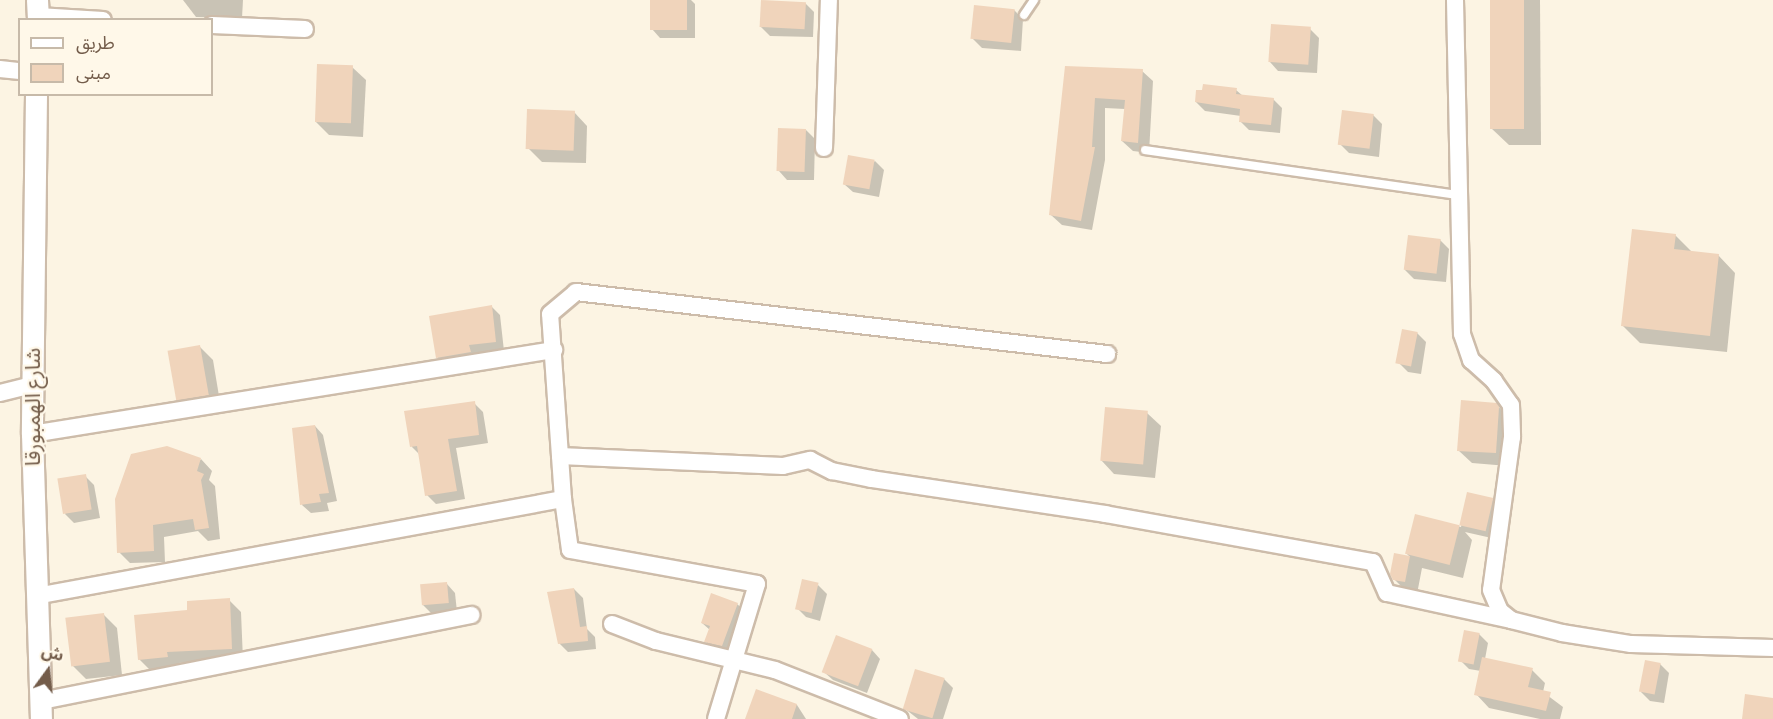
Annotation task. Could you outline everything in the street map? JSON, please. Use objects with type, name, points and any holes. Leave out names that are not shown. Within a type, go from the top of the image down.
[{"type":"street","points":[[824,148],[829,0]]},
{"type":"street","points":[[1455,0],[1462,334],[1471,360],[1494,381],[1511,405],[1512,437],[1491,590],[1500,611],[1511,620]]},
{"type":"street","points":[[38,12],[87,18]]},
{"type":"street","points":[[213,25],[305,29]]},
{"type":"street","points":[[0,69],[18,71]]},
{"type":"street","name":"شارع الهمبورقا","points":[[36,96],[32,434],[41,710]]},
{"type":"street","points":[[716,719],[757,584],[570,550],[563,499],[550,314],[576,292],[1107,354]]},
{"type":"street","points":[[32,434],[554,350]]},
{"type":"street","points":[[0,393],[32,385]]},
{"type":"street","points":[[560,456],[783,466],[810,460],[832,471],[872,479],[1105,514],[1372,562],[1387,593],[1562,633],[1631,644],[1773,648]]},
{"type":"street","points":[[36,596],[563,499]]},
{"type":"street","points":[[41,710],[471,615]]},
{"type":"street","points":[[612,624],[656,641],[735,658],[849,696],[900,719]]},
{"type":"lane","points":[[1024,15],[1034,0]]},
{"type":"lane","points":[[1145,150],[1459,195]]},
{"type":"building","points":[[650,0],[687,0],[687,30],[650,30]]},
{"type":"building","points":[[761,0],[806,2],[805,29],[760,27]]},
{"type":"building","points":[[1490,0],[1524,0],[1524,129],[1490,129]]},
{"type":"building","points":[[974,5],[1015,9],[1011,43],[970,39]]},
{"type":"building","points":[[1271,24],[1311,27],[1308,65],[1268,62]]},
{"type":"building","points":[[317,64],[353,65],[351,123],[315,122]]},
{"type":"building","points":[[1065,66],[1143,69],[1138,143],[1121,141],[1125,100],[1095,98],[1092,147],[1095,147],[1081,221],[1049,215]]},
{"type":"building","points":[[1203,84],[1237,88],[1236,94],[1274,98],[1271,125],[1239,122],[1240,109],[1195,102],[1196,90],[1202,90]]},
{"type":"building","points":[[527,109],[575,111],[574,151],[526,149]]},
{"type":"building","points":[[1342,110],[1374,114],[1369,149],[1338,145]]},
{"type":"building","points":[[778,128],[806,129],[804,172],[776,171]]},
{"type":"building","points":[[848,155],[875,160],[869,189],[843,185]]},
{"type":"building","points":[[1632,229],[1676,234],[1674,249],[1719,254],[1710,336],[1621,326]]},
{"type":"building","points":[[1408,235],[1441,239],[1436,274],[1404,270]]},
{"type":"building","points":[[492,305],[496,342],[469,345],[471,352],[436,358],[429,316]]},
{"type":"building","points":[[1402,329],[1418,332],[1411,366],[1395,363]]},
{"type":"building","points":[[200,345],[209,395],[176,401],[168,351]]},
{"type":"building","points":[[1461,400],[1497,403],[1499,407],[1496,453],[1457,451]]},
{"type":"building","points":[[475,401],[479,435],[448,439],[457,491],[425,496],[417,446],[410,447],[404,411]]},
{"type":"building","points":[[1105,407],[1148,411],[1143,465],[1100,461]]},
{"type":"building","points":[[315,425],[329,493],[319,494],[321,502],[300,505],[292,428]]},
{"type":"building","points":[[167,446],[201,458],[197,471],[204,474],[201,480],[209,528],[195,530],[193,519],[153,525],[154,551],[117,553],[115,499],[131,454]]},
{"type":"building","points":[[86,474],[92,510],[63,514],[57,479]]},
{"type":"building","points":[[1467,492],[1493,498],[1486,531],[1459,525]]},
{"type":"building","points":[[1415,514],[1460,525],[1450,565],[1405,554]]},
{"type":"building","points":[[1394,553],[1410,556],[1405,582],[1393,580],[1390,574]]},
{"type":"building","points":[[802,579],[819,583],[812,613],[795,609]]},
{"type":"building","points":[[447,582],[449,603],[422,605],[420,584]]},
{"type":"building","points":[[574,588],[580,627],[587,626],[588,641],[558,644],[547,592]]},
{"type":"building","points":[[711,593],[738,603],[722,646],[704,642],[710,626],[701,623]]},
{"type":"building","points":[[230,598],[232,649],[167,652],[168,657],[138,660],[134,615],[187,610],[187,601]]},
{"type":"building","points":[[104,613],[110,662],[71,666],[65,618]]},
{"type":"building","points":[[1464,630],[1480,633],[1474,664],[1458,661]]},
{"type":"building","points":[[836,635],[872,649],[858,686],[822,672]]},
{"type":"building","points":[[1482,657],[1533,668],[1528,687],[1551,692],[1546,711],[1474,695]]},
{"type":"building","points":[[1645,660],[1661,663],[1655,694],[1639,691]]},
{"type":"building","points":[[915,669],[945,678],[932,718],[903,709]]},
{"type":"building","points":[[756,689],[797,704],[792,719],[745,719]]},
{"type":"building","points":[[1745,694],[1773,698],[1773,719],[1742,719]]}]
